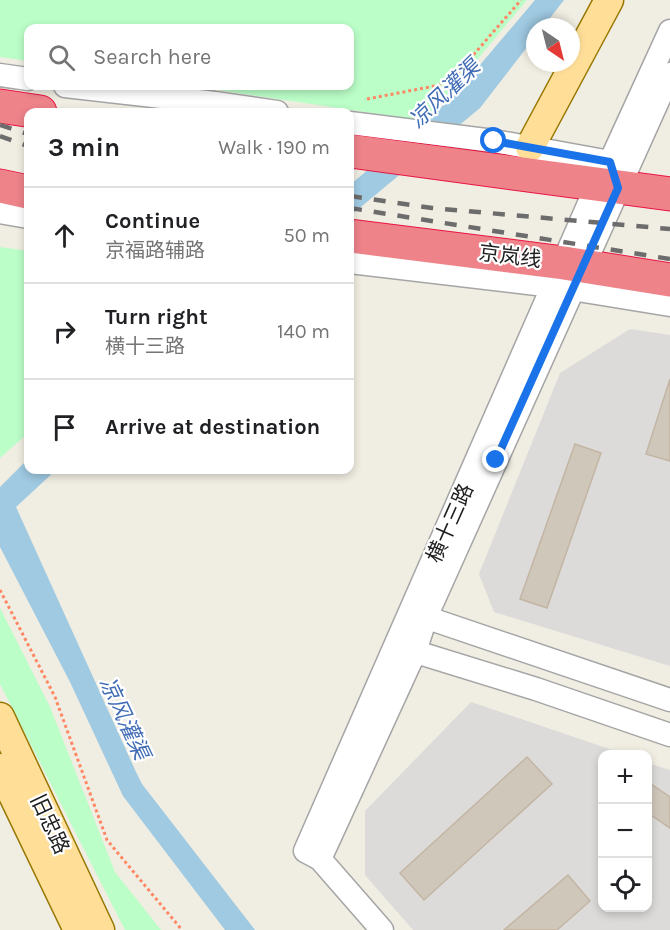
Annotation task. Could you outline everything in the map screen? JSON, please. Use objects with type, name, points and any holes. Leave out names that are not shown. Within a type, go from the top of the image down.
[{"type":"highway","points":[[0,106],[24,110]]},
{"type":"highway","points":[[364,143],[461,167],[608,178],[670,194]]},
{"type":"highway","points":[[0,186],[24,191]]},
{"type":"highway","name":"京岚线","points":[[354,236],[387,240],[568,276],[670,280]]},
{"type":"main road","points":[[530,147],[609,0]]},
{"type":"main road","name":"旧忠路","points":[[0,717],[100,930]]},
{"type":"main road","points":[[0,768],[78,930]]},
{"type":"street","name":"横十三路","points":[[382,930],[312,855],[568,276],[670,31]]},
{"type":"street","name":"横十三路","points":[[608,178],[670,74]]},
{"type":"street","points":[[0,75],[24,78]]},
{"type":"street","points":[[100,90],[249,108]]},
{"type":"street","points":[[354,129],[364,143],[494,141],[530,147],[608,178]]},
{"type":"street","points":[[0,212],[24,216]]},
{"type":"street","points":[[354,262],[568,276],[670,305]]},
{"type":"street","points":[[418,614],[670,700]]},
{"type":"street","points":[[405,649],[536,689],[670,735]]},
{"type":"path","points":[[367,99],[440,85],[455,76],[521,0]]},
{"type":"path","points":[[0,591],[55,697],[107,840],[182,930]]},
{"type":"shaded area","points":[[630,329],[670,335],[670,666],[494,612],[479,574],[560,373]]},
{"type":"shaded area","points":[[471,702],[612,750],[598,750],[598,912],[652,912],[652,764],[670,770],[670,930],[413,930],[365,875],[365,811]]},
{"type":"green space","points":[[0,0],[527,0],[426,121],[354,110],[354,108],[339,108],[218,90],[354,90],[354,24],[24,24],[24,60],[0,57]]},
{"type":"green space","points":[[0,247],[24,250],[24,437],[0,458]]},
{"type":"green space","points":[[0,608],[50,707],[115,872],[161,930],[125,930],[0,684]]},
{"type":"water","points":[[535,0],[564,0],[550,18],[526,18],[526,49],[480,108],[354,213],[354,182],[452,98]]},
{"type":"water","points":[[24,463],[24,474],[52,474],[16,507],[142,784],[255,930],[225,930],[123,796],[70,682],[0,547],[0,487]]},
{"type":"building","points":[[670,379],[670,461],[646,454]]},
{"type":"building","points":[[575,444],[601,453],[547,608],[520,599]]},
{"type":"building","points":[[527,757],[552,784],[424,900],[400,873]]},
{"type":"building","points":[[652,785],[670,797],[670,828],[652,816]]},
{"type":"building","points":[[568,875],[590,901],[557,930],[504,930]]},
{"type":"railway","points":[[0,125],[24,133]]},
{"type":"railway","points":[[0,136],[24,145]]},
{"type":"railway","points":[[354,197],[432,208],[670,229]]},
{"type":"railway","points":[[354,209],[670,259]]},
{"type":"route","points":[[494,141],[610,162],[618,188],[496,460]]},
{"type":"water label","name":"凉风灌渠","points":[[444,93]]},
{"type":"water label","name":"凉风灌渠","points":[[125,718]]}]
